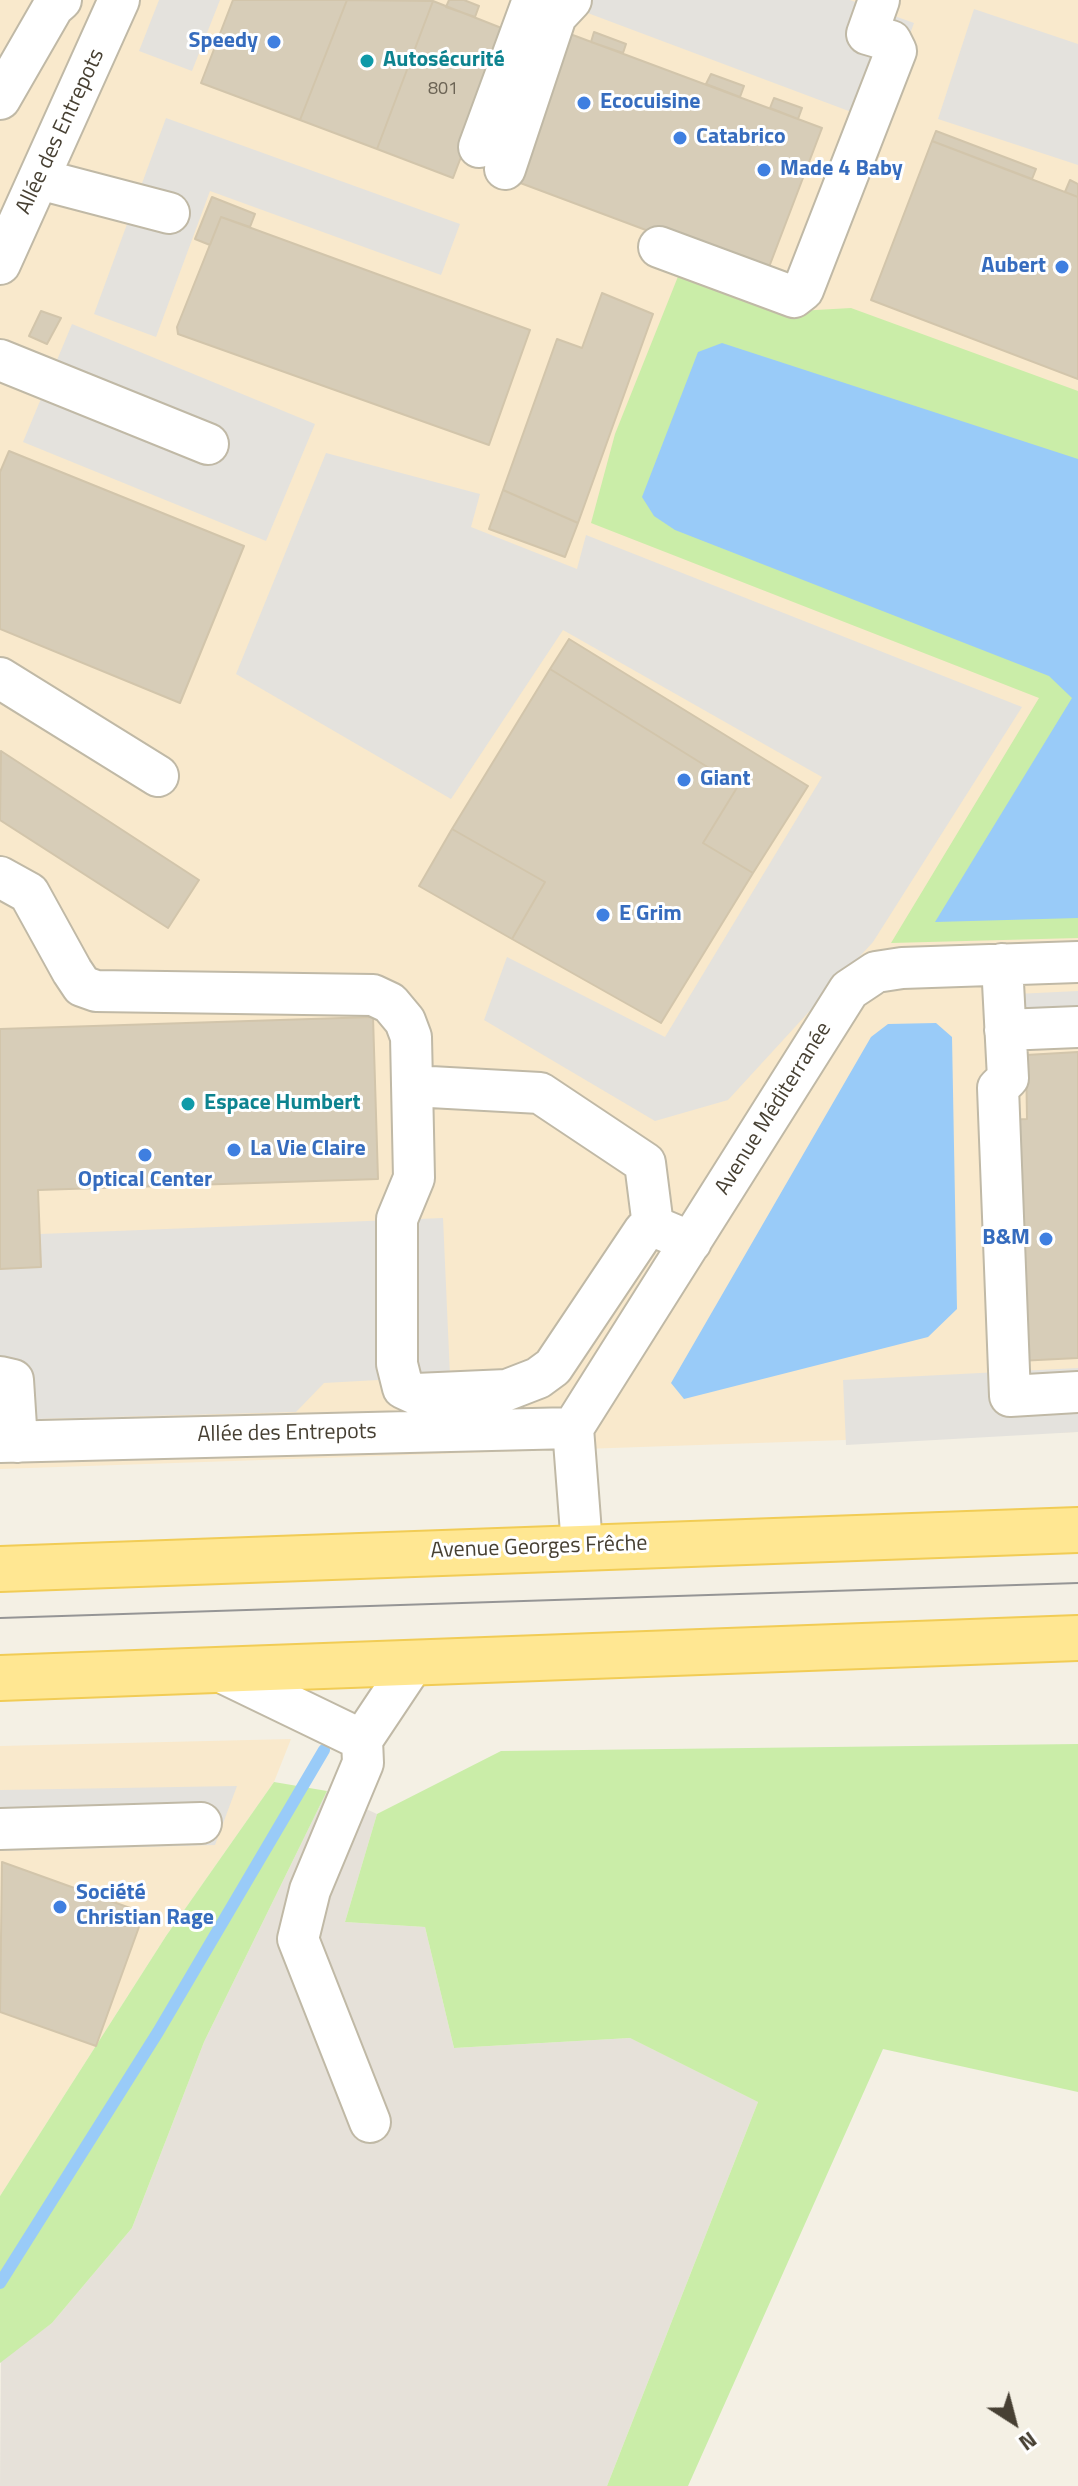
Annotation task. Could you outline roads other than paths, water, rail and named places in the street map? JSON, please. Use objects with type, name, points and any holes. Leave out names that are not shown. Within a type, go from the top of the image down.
[{"type":"main road","name":"Avenue Georges Frêche","points":[[0,1569],[1078,1530]]},
{"type":"main road","points":[[0,1678],[1078,1638]]},
{"type":"street","points":[[0,99],[53,7],[61,0]]},
{"type":"street","name":"Allée des Entrepots","points":[[0,264],[119,0]]},
{"type":"street","points":[[533,0],[492,158],[556,16],[571,0]]},
{"type":"street","points":[[659,247],[794,297],[803,290],[896,51],[891,41],[867,34],[879,0]]},
{"type":"street","points":[[39,179],[169,213]]},
{"type":"street","points":[[0,360],[208,444]]},
{"type":"street","points":[[0,678],[158,776]]},
{"type":"street","points":[[0,877],[29,893],[82,986],[96,991],[373,995],[390,1003],[405,1021],[411,1037],[414,1178],[397,1219],[397,1364],[403,1388],[416,1394],[507,1390],[538,1378],[553,1367],[644,1231],[653,1226]]},
{"type":"street","name":"Avenue Méditerranée","points":[[573,1428],[849,990],[876,972],[1078,962]]},
{"type":"street","points":[[1002,964],[1008,1078],[998,1088],[1010,1396],[1078,1392]]},
{"type":"street","points":[[1005,1030],[1078,1027]]},
{"type":"street","points":[[412,1086],[540,1093],[645,1163],[653,1226]]},
{"type":"street","points":[[653,1226],[691,1242]]},
{"type":"street","points":[[0,1377],[13,1380],[8,1442]]},
{"type":"street","points":[[573,1428],[582,1546]]},
{"type":"street","name":"Allée des Entrepots","points":[[8,1442],[573,1428]]},
{"type":"street","points":[[370,2122],[298,1939],[310,1890],[363,1763],[362,1740],[414,1662]]},
{"type":"street","points":[[215,1669],[362,1740]]},
{"type":"street","points":[[0,1829],[201,1823]]},
{"type":"water","points":[[722,343],[1078,459],[1078,918],[935,922],[1072,698],[1049,676],[675,530],[654,516],[642,497],[698,352]]},
{"type":"water","points":[[936,1023],[952,1037],[957,1309],[928,1337],[684,1399],[671,1383],[871,1037],[888,1024]]},
{"type":"waterway","points":[[0,2283],[158,2032],[324,1750]]},
{"type":"tram line","points":[[0,1618],[1078,1583]]},
{"type":"place","name":"Speedy","points":[[274,42]]},
{"type":"place","name":"Autosécurité","points":[[367,61]]},
{"type":"place","name":"Ecocuisine","points":[[584,103]]},
{"type":"place","name":"Catabrico","points":[[680,138]]},
{"type":"place","name":"Made 4 Baby","points":[[764,170]]},
{"type":"place","name":"Aubert","points":[[1062,267]]},
{"type":"place","name":"Giant","points":[[684,780]]},
{"type":"place","name":"E Grim","points":[[603,915]]},
{"type":"place","name":"Espace Humbert","points":[[188,1104]]},
{"type":"place","name":"La Vie Claire","points":[[234,1150]]},
{"type":"place","name":"Optical Center","points":[[145,1155]]},
{"type":"place","name":"B&M","points":[[1046,1239]]},
{"type":"place","name":"Société Christian Rage","points":[[60,1907]]}]
